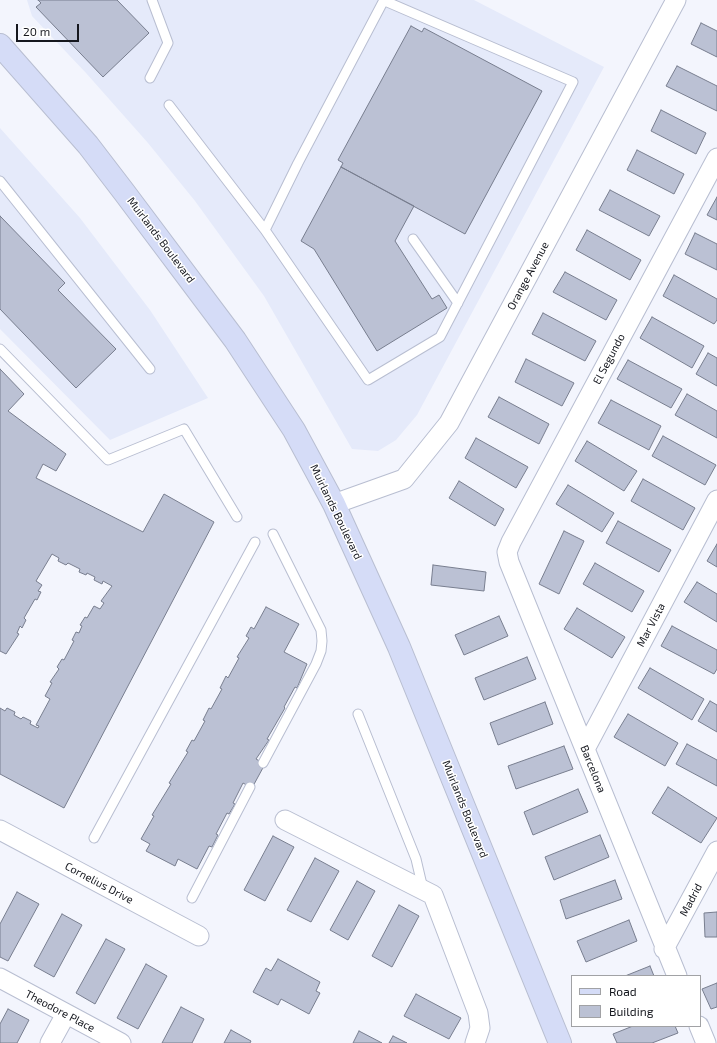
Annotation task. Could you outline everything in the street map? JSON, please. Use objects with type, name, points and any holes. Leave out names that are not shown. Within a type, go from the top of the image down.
[{"type":"main road","name":"Muirlands Boulevard","points":[[0,45],[88,145],[235,340],[294,430],[334,504],[400,648],[560,1043]]},
{"type":"street","name":"Orange Avenue","points":[[334,504],[404,479],[449,424],[676,0]]},
{"type":"street","name":"El Segundo","points":[[509,562],[507,552],[511,542],[716,162]]},
{"type":"street","name":"Mar Vista","points":[[585,749],[717,500]]},
{"type":"street","name":"Barcelona","points":[[509,562],[664,949],[677,975]]},
{"type":"street","points":[[285,820],[433,895],[478,1013],[480,1028],[475,1043]]},
{"type":"street","name":"Cornelius Drive","points":[[0,830],[199,936]]},
{"type":"street","name":"Madrid","points":[[664,949],[717,851]]},
{"type":"street","name":"Theodore Place","points":[[0,978],[121,1043]]},
{"type":"street","points":[[50,1043],[66,1014]]},
{"type":"street","points":[[699,1027],[706,1043]]},
{"type":"lane","points":[[150,78],[168,43],[152,0]]},
{"type":"lane","points":[[168,106],[265,230],[368,380],[440,337],[573,82],[384,0],[301,157],[265,230]]},
{"type":"lane","points":[[0,181],[150,369]]},
{"type":"lane","points":[[413,239],[458,302]]},
{"type":"lane","points":[[0,349],[108,460],[184,429],[237,517]]},
{"type":"lane","points":[[263,763],[316,664],[321,651],[322,641],[321,630],[274,534]]},
{"type":"lane","points":[[94,838],[255,542]]},
{"type":"lane","points":[[358,714],[416,859],[424,891]]},
{"type":"lane","points":[[192,898],[250,787]]},
{"type":"shaded area","points":[[27,0],[474,0],[604,67],[417,415],[396,440],[378,451],[352,449],[264,296],[195,201],[148,143],[86,73],[32,16]]},
{"type":"shaded area","points":[[0,128],[80,218],[150,310],[208,398],[110,440],[0,329]]},
{"type":"building","points":[[38,0],[117,0],[149,33],[103,77],[36,7],[41,3]]},
{"type":"building","points":[[701,23],[717,31],[717,57],[691,44]]},
{"type":"building","points":[[411,26],[422,32],[424,28],[542,91],[465,234],[341,167],[343,163],[338,160]]},
{"type":"building","points":[[677,66],[717,86],[717,111],[666,86]]},
{"type":"building","points":[[661,110],[706,133],[696,154],[651,131]]},
{"type":"building","points":[[637,150],[684,174],[674,194],[627,170]]},
{"type":"building","points":[[341,167],[414,206],[395,241],[432,299],[439,295],[447,308],[377,351],[314,249],[301,241]]},
{"type":"building","points":[[610,190],[660,216],[649,236],[599,210]]},
{"type":"building","points":[[717,197],[717,220],[707,215]]},
{"type":"building","points":[[0,216],[65,283],[58,290],[116,349],[76,388],[0,309]]},
{"type":"building","points":[[587,230],[641,260],[630,280],[576,250]]},
{"type":"building","points":[[695,233],[717,244],[717,270],[685,254]]},
{"type":"building","points":[[565,272],[617,300],[606,320],[553,292]]},
{"type":"building","points":[[674,275],[717,299],[717,320],[714,324],[663,296]]},
{"type":"building","points":[[543,313],[596,341],[585,361],[532,334]]},
{"type":"building","points":[[652,317],[704,346],[692,368],[640,338]]},
{"type":"building","points":[[708,353],[717,358],[717,386],[696,374]]},
{"type":"building","points":[[526,359],[574,383],[562,406],[515,382]]},
{"type":"building","points":[[628,360],[682,389],[671,408],[617,379]]},
{"type":"building","points":[[0,369],[24,394],[8,411],[66,454],[56,471],[43,464],[36,478],[143,532],[164,494],[214,522],[64,808],[0,774],[0,708],[5,711],[7,708],[15,712],[14,715],[21,719],[23,717],[31,721],[30,724],[38,728],[39,726],[36,725],[50,699],[45,696],[52,683],[50,682],[59,669],[57,667],[62,659],[64,660],[74,641],[72,640],[76,632],[79,633],[82,626],[80,625],[85,617],[87,618],[94,606],[100,609],[104,603],[101,601],[112,586],[103,581],[102,584],[94,580],[95,577],[87,573],[86,575],[79,572],[80,569],[68,563],[66,565],[58,561],[59,558],[52,554],[36,581],[42,585],[38,591],[41,592],[24,618],[26,620],[22,628],[20,626],[17,633],[19,634],[6,654],[0,651]]},
{"type":"building","points":[[687,394],[717,411],[717,438],[675,415]]},
{"type":"building","points":[[499,397],[549,424],[539,444],[488,417]]},
{"type":"building","points":[[611,400],[661,426],[649,450],[598,423]]},
{"type":"building","points":[[663,436],[716,465],[705,485],[652,456]]},
{"type":"building","points":[[476,438],[528,467],[516,488],[465,458]]},
{"type":"building","points":[[587,441],[637,471],[624,491],[575,461]]},
{"type":"building","points":[[643,479],[695,508],[683,530],[631,501]]},
{"type":"building","points":[[459,481],[504,509],[495,526],[449,498]]},
{"type":"building","points":[[568,485],[614,513],[602,532],[556,504]]},
{"type":"building","points":[[618,521],[671,550],[659,572],[606,543]]},
{"type":"building","points":[[564,531],[584,541],[559,594],[539,584]]},
{"type":"building","points":[[717,544],[717,567],[707,561]]},
{"type":"building","points":[[595,563],[644,591],[632,612],[583,584]]},
{"type":"building","points":[[433,565],[486,572],[484,591],[431,585]]},
{"type":"building","points":[[697,582],[717,594],[717,622],[684,602]]},
{"type":"building","points":[[266,607],[299,624],[284,652],[307,664],[297,688],[295,687],[267,739],[269,740],[256,759],[265,764],[252,788],[243,783],[233,803],[235,804],[229,814],[227,813],[216,834],[218,835],[212,847],[209,846],[197,869],[178,859],[175,866],[146,851],[150,844],[141,839],[154,816],[152,815],[171,784],[169,783],[188,752],[186,751],[192,740],[194,741],[205,721],[203,720],[209,708],[211,709],[222,689],[220,688],[226,676],[228,678],[239,658],[237,657],[249,638],[246,636],[251,627],[254,629]]},
{"type":"building","points":[[577,608],[625,637],[612,658],[564,629]]},
{"type":"building","points":[[499,616],[508,636],[464,655],[455,635]]},
{"type":"building","points":[[672,626],[717,650],[717,669],[714,674],[661,646]]},
{"type":"building","points":[[527,657],[536,679],[484,700],[475,678]]},
{"type":"building","points":[[650,668],[704,699],[692,720],[638,688]]},
{"type":"building","points":[[710,701],[717,705],[717,732],[698,721]]},
{"type":"building","points":[[545,702],[553,724],[498,745],[490,723]]},
{"type":"building","points":[[628,714],[678,743],[665,766],[614,737]]},
{"type":"building","points":[[687,744],[717,760],[717,786],[676,764]]},
{"type":"building","points":[[564,746],[573,769],[516,789],[508,766]]},
{"type":"building","points":[[668,787],[717,818],[701,843],[652,813]]},
{"type":"building","points":[[578,789],[588,812],[533,835],[524,812]]},
{"type":"building","points":[[600,835],[609,857],[554,880],[545,857]]},
{"type":"building","points":[[273,836],[294,847],[265,901],[244,890]]},
{"type":"building","points":[[315,858],[339,871],[311,922],[287,910]]},
{"type":"building","points":[[615,880],[622,899],[566,919],[560,900]]},
{"type":"building","points":[[357,881],[375,891],[348,940],[330,930]]},
{"type":"building","points":[[17,892],[39,904],[8,961],[0,957],[0,924]]},
{"type":"building","points":[[399,905],[419,916],[392,967],[372,956]]},
{"type":"building","points":[[717,912],[717,937],[705,937],[704,913]]},
{"type":"building","points":[[62,914],[82,925],[54,977],[34,966]]},
{"type":"building","points":[[629,920],[637,941],[586,962],[577,941]]},
{"type":"building","points":[[106,939],[125,949],[95,1004],[76,993]]},
{"type":"building","points":[[278,959],[320,982],[316,991],[320,993],[309,1014],[281,999],[278,1005],[253,992],[266,968],[271,971]]},
{"type":"building","points":[[146,964],[167,976],[138,1029],[117,1018]]},
{"type":"building","points":[[650,966],[654,975],[628,975]]},
{"type":"building","points":[[717,983],[717,1007],[711,1009],[702,989]]},
{"type":"building","points":[[416,994],[461,1018],[449,1039],[404,1016]]},
{"type":"building","points":[[181,1007],[204,1019],[192,1043],[162,1043]]},
{"type":"building","points":[[8,1009],[29,1020],[17,1043],[0,1043],[0,1024]]},
{"type":"building","points":[[630,1027],[675,1027],[678,1033],[652,1043],[617,1043],[613,1034]]},
{"type":"building","points":[[231,1030],[251,1041],[250,1043],[224,1043]]},
{"type":"building","points":[[359,1031],[382,1043],[353,1043]]},
{"type":"building","points":[[393,1036],[407,1043],[389,1043]]}]
